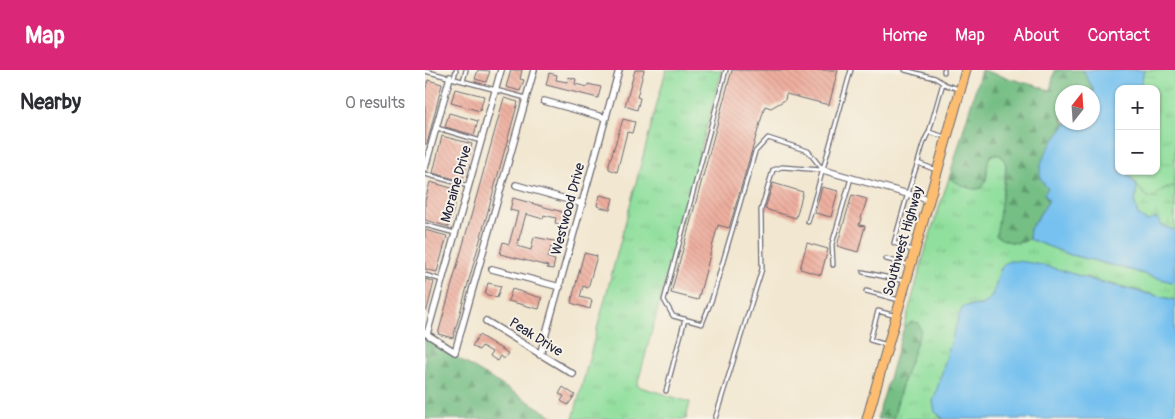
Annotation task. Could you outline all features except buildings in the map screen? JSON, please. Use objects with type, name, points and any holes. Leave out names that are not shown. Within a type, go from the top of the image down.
[{"type":"main road","name":"Southwest Highway","points":[[867,419],[966,70]]},
{"type":"street","name":"Moraine Drive","points":[[426,334],[501,70]]},
{"type":"street","points":[[426,334],[455,352],[534,70]]},
{"type":"street","name":"Westwood Drive","points":[[540,355],[619,70]]},
{"type":"street","points":[[425,168],[452,78]]},
{"type":"street","points":[[543,101],[606,118]]},
{"type":"street","points":[[823,170],[929,200]]},
{"type":"street","points":[[516,185],[583,204]]},
{"type":"street","points":[[492,269],[559,287]]},
{"type":"street","name":"Peak Drive","points":[[486,321],[573,374]]},
{"type":"lane","points":[[425,70],[526,98]]},
{"type":"lane","points":[[452,78],[456,70]]},
{"type":"lane","points":[[463,81],[466,70]]},
{"type":"lane","points":[[726,70],[664,300],[673,316],[701,324],[712,299],[755,152],[768,138],[809,151],[823,170]]},
{"type":"lane","points":[[808,222],[851,70]]},
{"type":"lane","points":[[905,70],[935,78],[961,89]]},
{"type":"lane","points":[[915,251],[894,243],[907,194],[918,164],[924,139],[929,132],[943,83]]},
{"type":"lane","points":[[436,128],[481,141]]},
{"type":"lane","points":[[929,132],[947,137]]},
{"type":"lane","points":[[918,164],[937,170]]},
{"type":"lane","points":[[715,419],[762,269],[761,210],[773,170],[781,167],[823,170]]},
{"type":"lane","points":[[425,174],[469,186]]},
{"type":"lane","points":[[833,265],[833,244],[851,178]]},
{"type":"lane","points":[[425,224],[455,233]]},
{"type":"lane","points":[[886,259],[911,265]]},
{"type":"lane","points":[[863,272],[906,282]]},
{"type":"lane","points":[[425,275],[442,280]]},
{"type":"lane","points":[[866,291],[901,300]]},
{"type":"lane","points":[[888,345],[870,340],[878,311],[896,316]]},
{"type":"lane","points":[[666,391],[685,319]]},
{"type":"green space","points":[[666,70],[722,70],[637,386],[690,402],[686,419],[573,419]]},
{"type":"green space","points":[[981,70],[1050,90],[1055,70],[1083,70],[1091,85],[1055,85],[1055,130],[1062,130],[1050,146],[1046,185],[1048,189],[1046,197],[1048,202],[1030,229],[1029,239],[1017,243],[996,236],[1006,172],[1006,165],[1002,156],[994,154],[990,156],[985,183],[981,188],[968,188],[949,178]]},
{"type":"green space","points":[[1144,70],[1175,70],[1175,230],[1147,221],[1136,182],[1128,175],[1160,175],[1160,85],[1141,85]]},
{"type":"green space","points":[[998,154],[1004,159],[1006,165],[997,236],[1013,242],[1029,239],[1071,255],[1175,283],[1175,300],[1028,263],[1000,269],[995,289],[987,302],[964,307],[933,402],[939,416],[944,419],[893,419],[919,323],[912,322],[904,327],[928,241],[949,178],[973,189],[983,187],[986,182],[987,163],[992,155]]},
{"type":"green space","points":[[1137,186],[1146,196],[1154,198],[1165,188],[1175,186],[1175,230],[1147,221],[1138,215],[1135,203]]},
{"type":"green space","points":[[912,322],[919,323],[921,331],[902,384],[893,419],[877,419],[904,327]]},
{"type":"green space","points":[[425,338],[557,419],[425,419]]},
{"type":"water","points":[[1083,70],[1144,70],[1141,85],[1115,85],[1115,175],[1128,175],[1137,186],[1135,203],[1138,215],[1147,221],[1157,218],[1162,226],[1175,230],[1175,283],[1071,255],[1029,239],[1030,229],[1048,202],[1044,194],[1048,188],[1040,175],[1040,167],[1052,143],[1062,130],[1100,130],[1100,85],[1091,85]]},
{"type":"water","points":[[1010,261],[1040,265],[1175,300],[1175,419],[944,419],[935,412],[933,402],[959,315],[963,307],[985,304],[987,302],[994,292],[999,273],[1005,263]]}]
